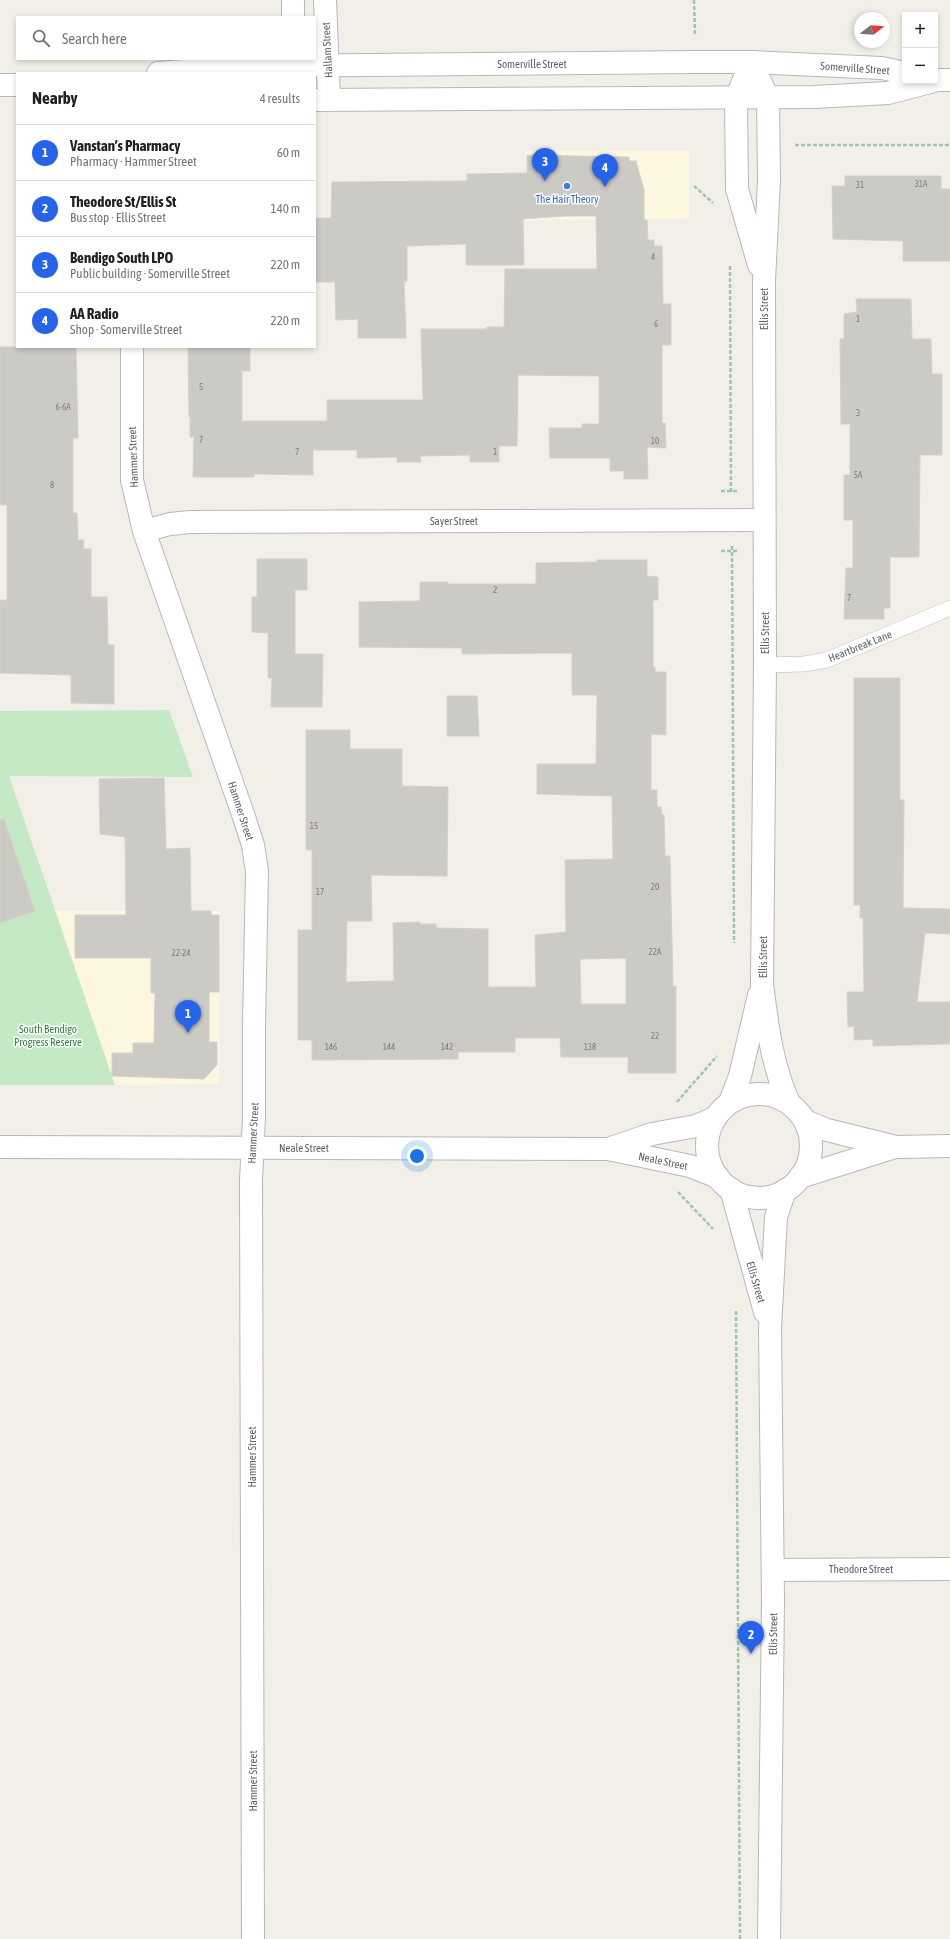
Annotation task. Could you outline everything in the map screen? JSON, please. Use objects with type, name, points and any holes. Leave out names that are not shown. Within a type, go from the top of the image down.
[{"type":"street","points":[[293,0],[293,16]]},
{"type":"street","name":"Hallam Street","points":[[322,99],[328,65],[325,0]]},
{"type":"street","name":"Somerville Street","points":[[172,72],[253,66],[751,62],[882,68],[902,72]]},
{"type":"street","name":"Ellis Street","points":[[751,62],[768,98],[769,180],[764,281],[765,665],[762,984],[766,1019],[773,1050],[781,1085],[789,1103]]},
{"type":"street","name":"Ellis Street","points":[[751,62],[736,99],[737,189],[764,281]]},
{"type":"street","name":"Somerville Street","points":[[322,99],[736,99],[888,93],[941,80]]},
{"type":"street","points":[[0,85],[16,85]]},
{"type":"street","name":"Hammer Street","points":[[132,348],[132,480],[144,531],[253,845],[257,871],[258,899],[251,1181],[253,1939]]},
{"type":"street","name":"Sayer Street","points":[[144,531],[170,524],[190,522],[764,520]]},
{"type":"street","name":"Ellis Street","points":[[730,1102],[740,1076],[762,984]]},
{"type":"street","points":[[793,1184],[807,1165],[810,1151],[810,1137],[805,1121],[789,1103],[775,1096],[760,1094],[744,1096],[730,1102],[715,1118],[709,1132],[707,1148],[710,1163],[724,1183],[743,1195],[758,1197],[772,1196],[793,1184],[896,1147]]},
{"type":"street","name":"Neale Street","points":[[608,1150],[652,1134],[696,1126],[715,1118]]},
{"type":"street","points":[[805,1121],[827,1130],[896,1147],[950,1146]]},
{"type":"street","name":"Neale Street","points":[[0,1147],[608,1150],[690,1166],[724,1183]]},
{"type":"street","name":"Ellis Street","points":[[724,1183],[770,1329]]},
{"type":"street","name":"Ellis Street","points":[[769,1939],[773,1570],[770,1329],[776,1217],[793,1184]]},
{"type":"street","name":"Theodore Street","points":[[773,1570],[950,1569]]},
{"type":"lane","name":"Heartbreak Lane","points":[[765,665],[804,664],[827,660],[950,608]]},
{"type":"path","points":[[694,0],[695,37]]},
{"type":"path","points":[[794,144],[950,145]]},
{"type":"shaded area","points":[[526,151],[689,151],[689,218],[526,220]]},
{"type":"shaded area","points":[[55,911],[220,911],[219,1084],[115,1085]]},
{"type":"green space","name":"South Bendigo Progress Reserve","points":[[169,710],[193,777],[9,776],[115,1085],[0,1085],[0,711]]},
{"type":"building","points":[[527,155],[629,157],[629,161],[636,161],[644,190],[644,220],[647,220],[648,240],[654,240],[654,246],[662,246],[663,304],[671,304],[671,345],[662,345],[662,423],[665,423],[666,448],[647,447],[648,479],[624,479],[624,471],[610,471],[610,458],[550,458],[549,428],[582,428],[582,424],[599,424],[599,376],[518,375],[517,446],[499,446],[499,462],[470,462],[470,455],[420,456],[421,462],[397,462],[397,457],[357,458],[357,450],[313,450],[313,475],[254,474],[254,477],[193,477],[194,437],[190,437],[188,348],[250,348],[250,371],[242,371],[242,421],[327,421],[327,400],[423,400],[421,329],[487,329],[487,327],[504,327],[505,269],[597,269],[596,216],[565,216],[523,219],[524,265],[466,265],[466,244],[407,246],[407,281],[404,281],[406,338],[358,338],[358,319],[336,320],[335,282],[316,282],[316,218],[331,218],[332,182],[467,181],[467,174],[527,173]]},
{"type":"building","points":[[845,176],[941,176],[941,189],[950,189],[950,261],[903,261],[903,241],[833,239],[832,186],[845,186]]},
{"type":"building","points":[[856,299],[911,299],[912,339],[931,339],[932,374],[942,374],[942,455],[920,455],[919,557],[890,557],[890,608],[884,608],[884,619],[844,619],[846,568],[853,568],[853,520],[844,520],[844,475],[850,475],[850,424],[841,424],[840,339],[844,339],[844,314],[857,312]]},
{"type":"building","points":[[0,347],[76,348],[78,438],[73,438],[73,513],[77,513],[78,540],[84,540],[83,549],[91,549],[91,597],[107,597],[108,645],[114,645],[114,704],[71,703],[71,675],[0,673],[0,600],[7,600],[7,505],[0,505]]},
{"type":"building","points":[[257,559],[307,559],[307,590],[295,590],[295,654],[323,654],[322,707],[271,707],[272,678],[268,678],[268,633],[252,632],[252,597],[257,597]]},
{"type":"building","points":[[597,560],[647,560],[647,576],[658,577],[658,600],[653,600],[653,667],[655,667],[655,672],[666,672],[666,735],[651,734],[651,790],[657,790],[657,807],[661,807],[662,815],[664,815],[665,856],[670,856],[673,986],[676,986],[676,1073],[628,1073],[628,1057],[561,1057],[560,1038],[515,1038],[515,1052],[458,1052],[458,1059],[312,1060],[312,1040],[298,1040],[298,930],[312,930],[312,850],[306,850],[306,730],[350,730],[350,749],[402,749],[402,786],[448,787],[447,876],[371,875],[372,921],[347,921],[346,982],[394,981],[393,923],[420,922],[420,924],[436,924],[437,928],[488,929],[488,987],[536,987],[535,935],[566,932],[565,860],[613,859],[612,796],[537,794],[537,764],[596,764],[597,695],[572,695],[572,653],[462,654],[462,648],[359,647],[359,602],[420,601],[420,582],[448,582],[448,584],[536,584],[536,563],[597,562]],"holes":[[[626,958],[626,1004],[581,1004],[580,959]]]},
{"type":"building","points":[[854,678],[900,678],[900,800],[904,800],[903,908],[950,909],[950,934],[925,933],[917,1002],[950,1002],[950,1044],[873,1046],[873,1039],[854,1040],[854,1026],[848,1027],[847,992],[864,992],[863,918],[860,918],[860,905],[854,905]]},
{"type":"building","points":[[447,696],[477,696],[479,736],[447,736]]},
{"type":"building","points":[[164,778],[166,849],[190,848],[191,911],[211,911],[211,915],[219,915],[219,992],[209,992],[209,1042],[217,1042],[217,1065],[204,1079],[112,1076],[112,1053],[133,1053],[133,1043],[154,1043],[155,993],[151,993],[151,958],[75,958],[75,915],[126,915],[125,837],[100,834],[99,779]]},
{"type":"building","points":[[4,819],[35,911],[0,923],[0,820]]},
{"type":"place","name":"Bendigo South LPO","points":[[545,181]]},
{"type":"place","name":"The Hair Theory","points":[[567,186]]},
{"type":"place","name":"AA Radio","points":[[605,187]]},
{"type":"place","name":"Vanstan’s Pharmacy","points":[[188,1033]]},
{"type":"place","name":"Theodore St/Ellis St","points":[[751,1654]]}]
